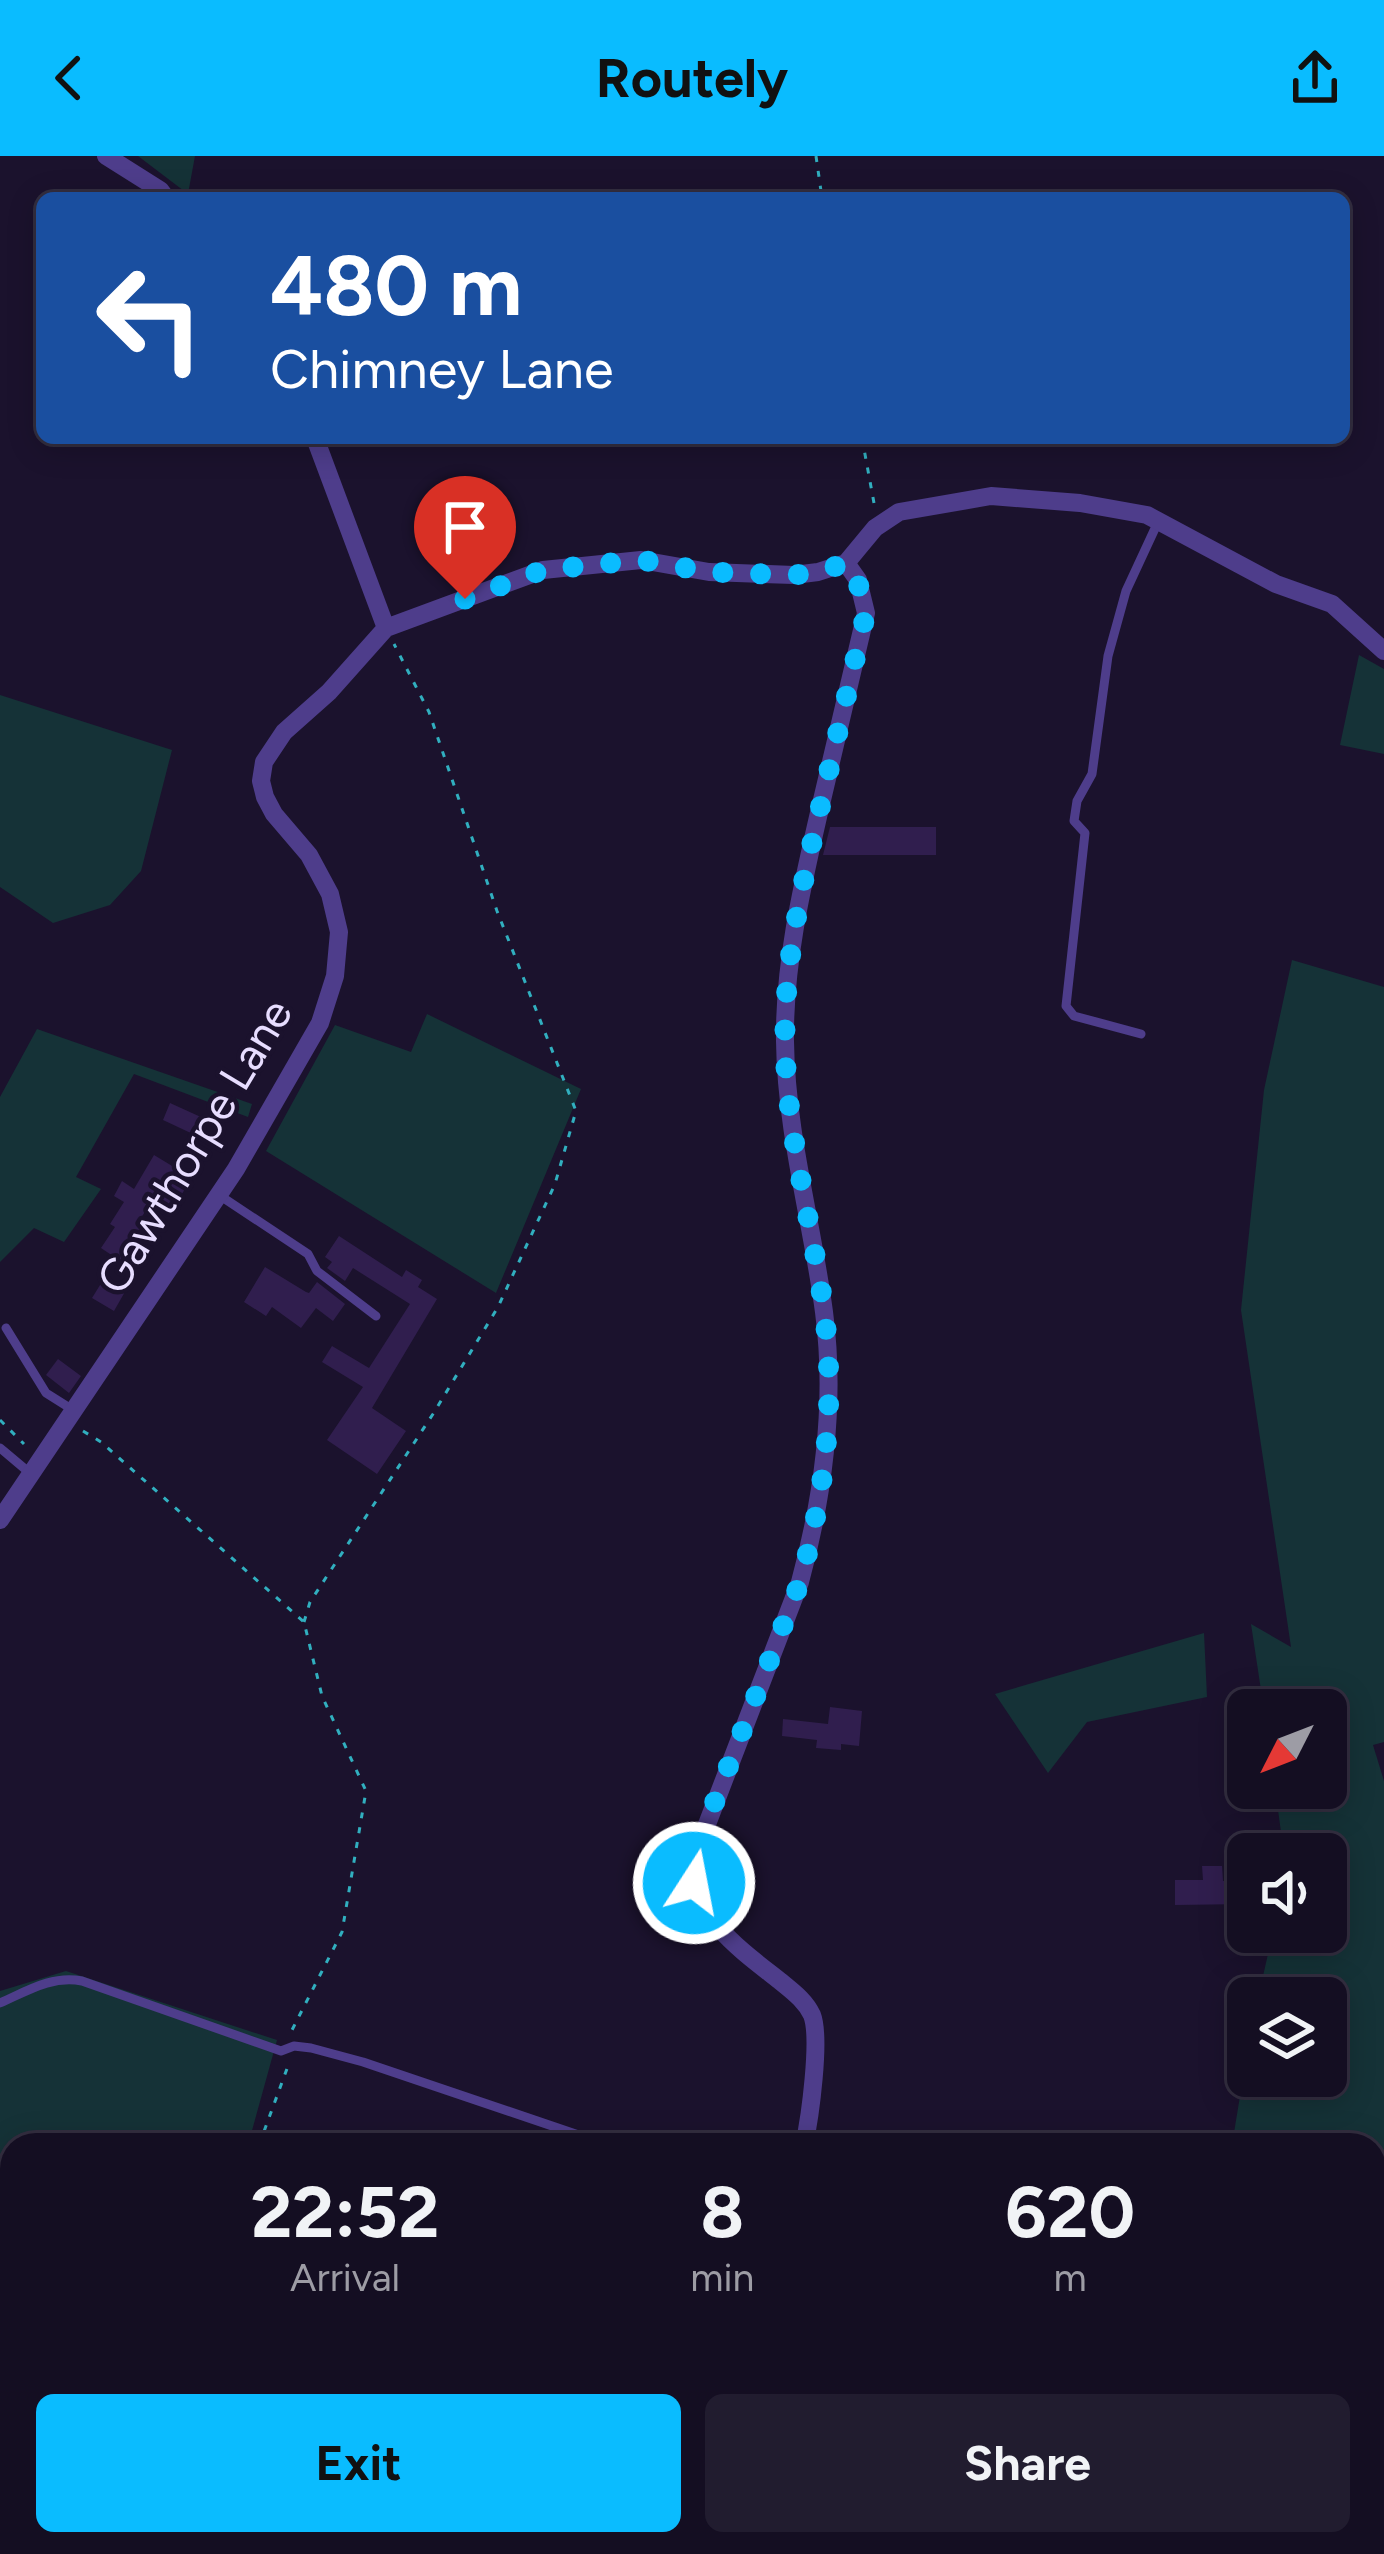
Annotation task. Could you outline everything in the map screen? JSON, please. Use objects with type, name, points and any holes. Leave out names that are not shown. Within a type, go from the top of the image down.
[{"type":"street","points":[[106,156],[162,192]]},
{"type":"street","points":[[317,444],[386,628],[543,570],[641,560],[709,572],[818,572],[846,563],[875,529],[899,512],[991,496],[1080,502],[1147,515],[1276,584],[1331,604],[1384,651]]},
{"type":"street","points":[[807,2133],[815,2039],[811,2014],[796,1993],[717,1928],[694,1883],[691,1866],[800,1582],[826,1456],[828,1350],[789,1112],[785,1009],[802,887],[866,613],[858,580],[846,563]]},
{"type":"street","name":"Gawthorpe Lane","points":[[0,1520],[219,1195],[320,1023],[335,976],[339,932],[330,894],[309,855],[265,797],[263,762],[284,732],[329,692],[386,628]]},
{"type":"lane","points":[[1141,1034],[1074,1016],[1066,1006],[1084,833],[1074,820],[1077,801],[1092,774],[1108,656],[1126,592],[1159,522]]},
{"type":"lane","points":[[219,1195],[308,1254],[317,1271],[376,1316]]},
{"type":"lane","points":[[6,1328],[46,1393],[70,1415]]},
{"type":"lane","points":[[0,1448],[36,1467]]},
{"type":"lane","points":[[0,2003],[69,1978],[281,2051],[294,2046],[311,2048],[363,2062],[573,2133]]},
{"type":"path","points":[[816,156],[821,192]]},
{"type":"path","points":[[863,444],[875,529]]},
{"type":"path","points":[[263,2133],[287,2066],[281,2051],[342,1932],[366,1791],[322,1696],[304,1622],[310,1602],[498,1307],[555,1184],[576,1111],[497,910],[430,712],[386,628]]},
{"type":"path","points":[[70,1415],[304,1622]]},
{"type":"path","points":[[0,1420],[36,1467]]},
{"type":"green space","points":[[138,156],[195,156],[185,192]]},
{"type":"green space","points":[[1359,655],[1384,669],[1384,754],[1340,745]]},
{"type":"green space","points":[[0,695],[172,750],[141,871],[110,905],[53,923],[0,887]]},
{"type":"green space","points":[[1292,960],[1384,987],[1384,1742],[1373,1745],[1384,1781],[1384,2133],[1234,2133],[1240,2097],[1347,2097],[1347,1977],[1263,1977],[1268,1953],[1347,1953],[1347,1833],[1281,1833],[1278,1809],[1347,1809],[1347,1689],[1261,1689],[1251,1624],[1291,1647],[1241,1310],[1264,1090]]},
{"type":"green space","points":[[427,1014],[581,1089],[496,1293],[266,1151],[335,1025],[411,1052]]},
{"type":"green space","points":[[37,1029],[252,1104],[248,1117],[134,1074],[76,1177],[101,1189],[64,1242],[34,1228],[0,1262],[0,1097]]},
{"type":"green space","points":[[1204,1633],[1207,1697],[1087,1722],[1048,1773],[995,1694]]},
{"type":"green space","points":[[66,1971],[277,2040],[251,2133],[0,2133],[0,1991]]},
{"type":"building","points":[[830,827],[936,827],[936,855],[823,855]]},
{"type":"building","points":[[170,1103],[203,1118],[195,1135],[163,1120]]},
{"type":"building","points":[[154,1155],[192,1178],[173,1208],[154,1197],[138,1223],[144,1227],[122,1262],[101,1248],[124,1202],[114,1196],[122,1181],[134,1189]]},
{"type":"building","points":[[339,1236],[402,1277],[406,1270],[422,1280],[418,1287],[437,1299],[372,1408],[406,1431],[377,1474],[327,1440],[363,1387],[322,1362],[332,1346],[369,1368],[410,1304],[353,1268],[345,1281],[327,1268],[332,1262],[325,1257]]},
{"type":"building","points":[[265,1267],[309,1293],[317,1282],[345,1304],[333,1321],[316,1308],[301,1328],[272,1307],[266,1316],[244,1302]]},
{"type":"building","points":[[105,1277],[126,1290],[114,1311],[92,1298]]},
{"type":"building","points":[[58,1359],[81,1376],[69,1393],[46,1375]]},
{"type":"building","points":[[830,1707],[862,1711],[859,1746],[816,1748],[817,1740],[782,1736],[783,1719],[828,1724]]},
{"type":"building","points":[[1202,1866],[1222,1866],[1227,1904],[1175,1905],[1175,1880],[1203,1880]]},
{"type":"route","points":[[465,599],[543,570],[641,560],[709,572],[794,575],[846,563],[864,597],[866,613],[798,908],[785,1009],[789,1112],[828,1350],[826,1456],[800,1582],[693,1858],[694,1883]]}]
